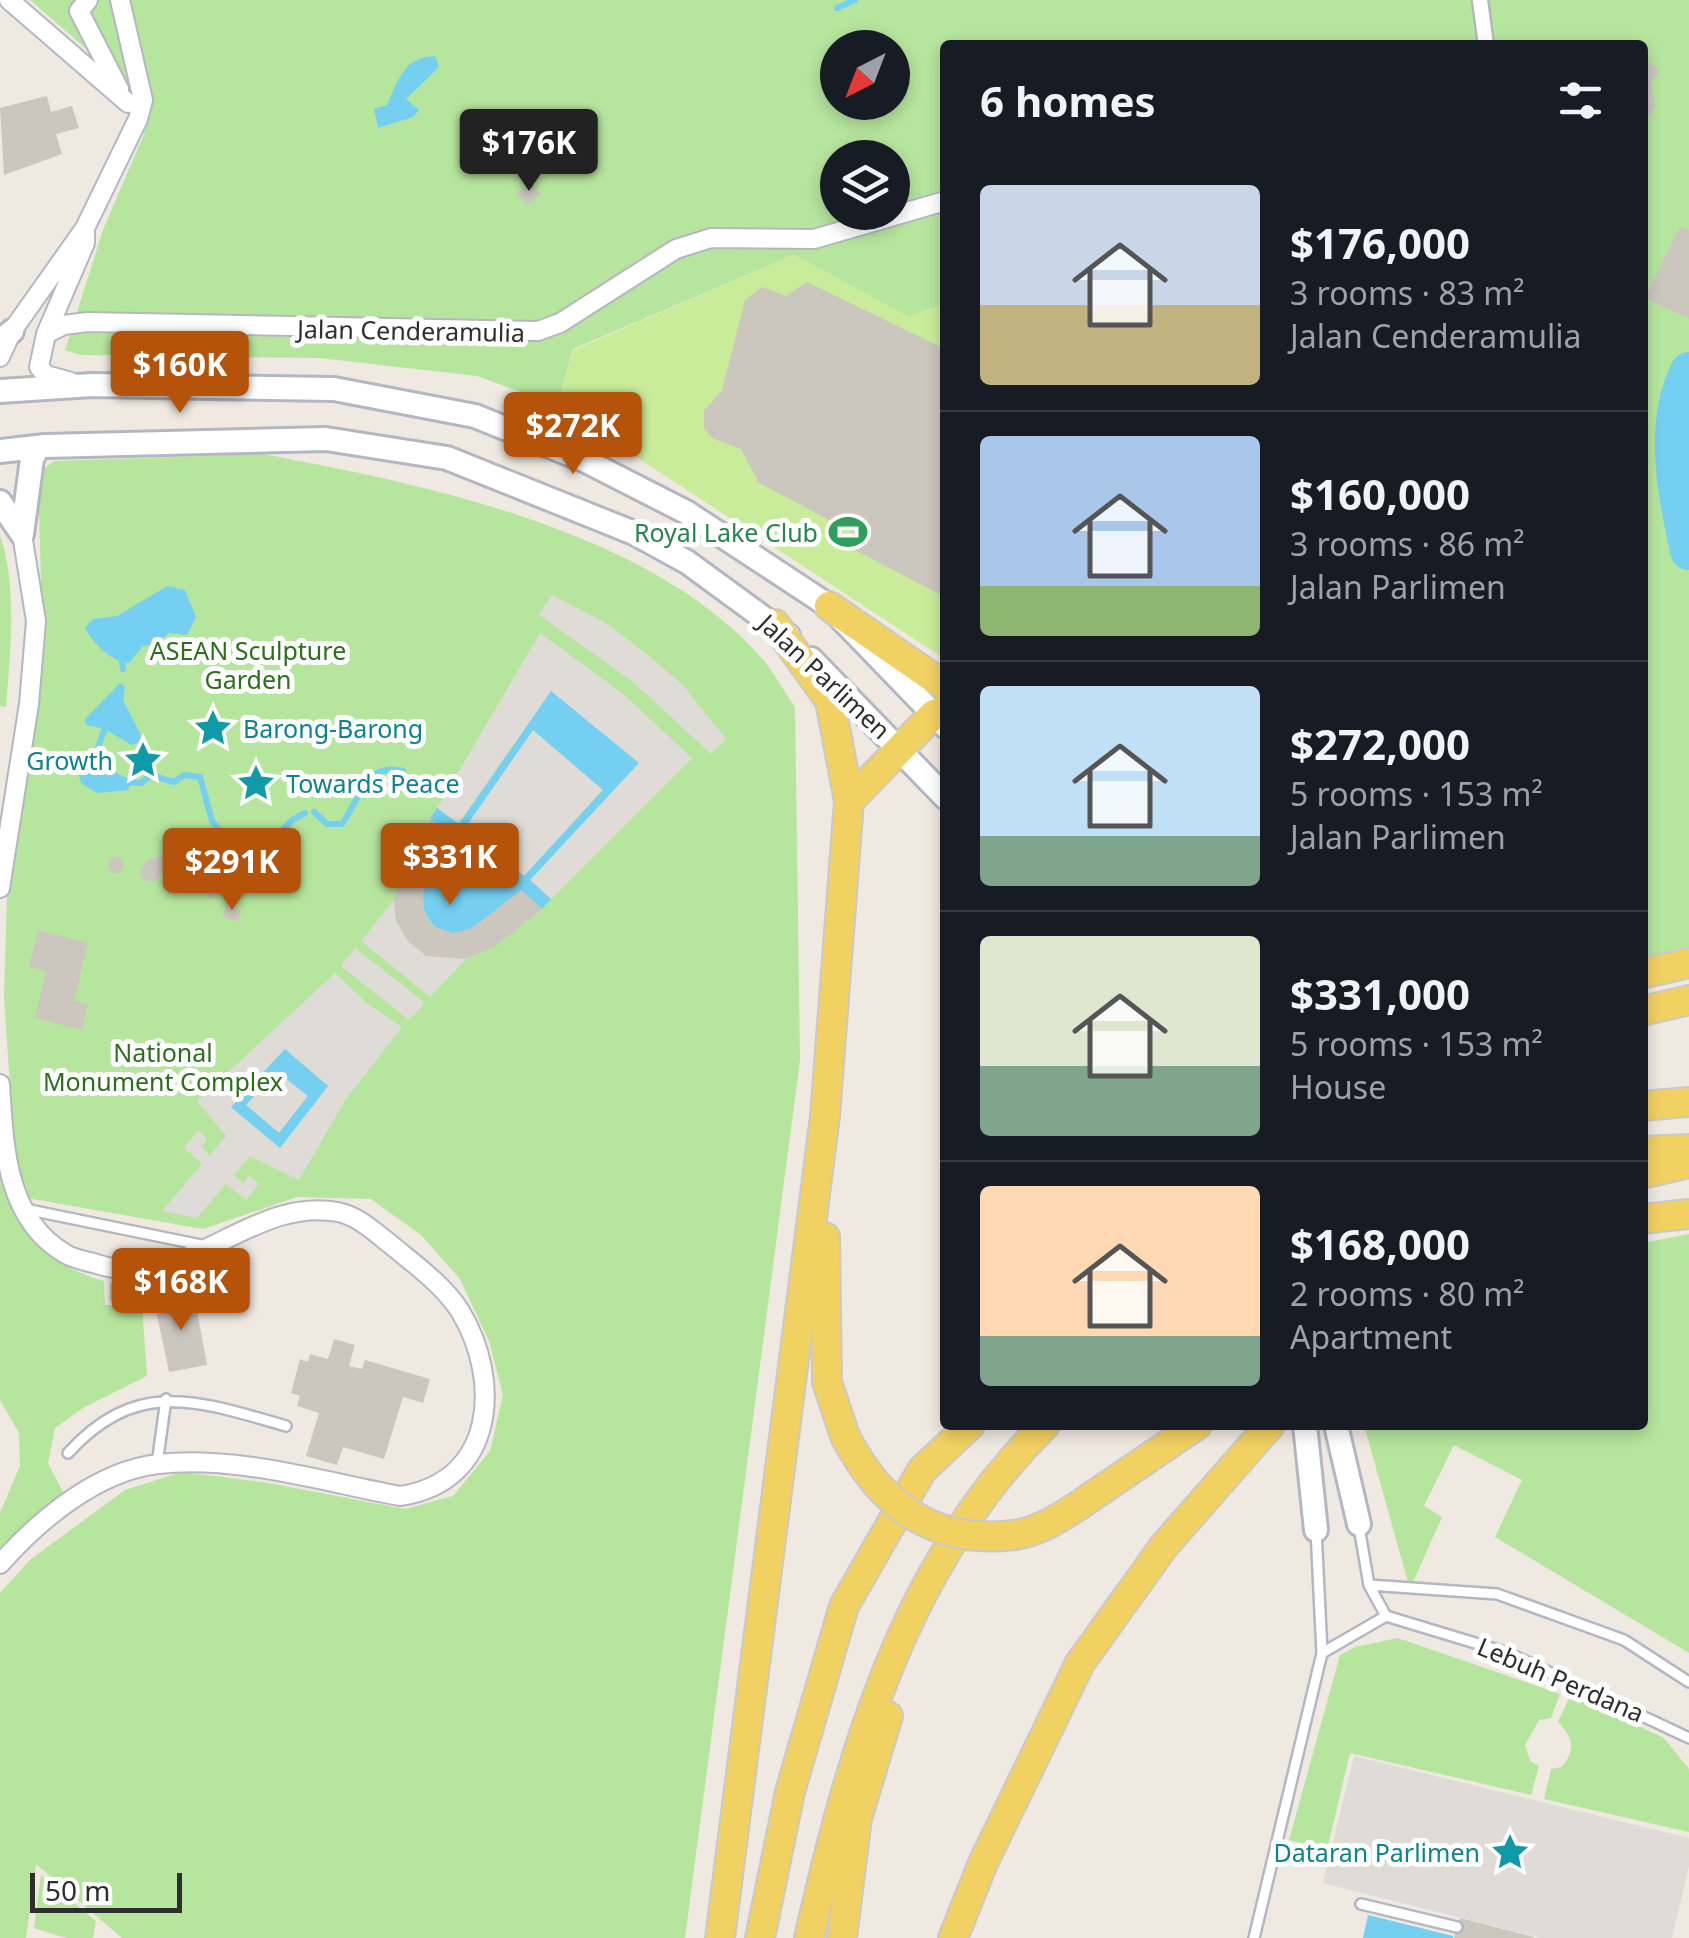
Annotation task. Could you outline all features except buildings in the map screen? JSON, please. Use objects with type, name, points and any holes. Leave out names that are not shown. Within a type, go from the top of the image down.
[{"type":"main road","points":[[828,606],[940,683]]},
{"type":"main road","points":[[720,1938],[825,1116],[848,801],[830,701],[775,624]]},
{"type":"main road","points":[[848,801],[900,747],[940,718]]},
{"type":"main road","points":[[1648,973],[1689,963]]},
{"type":"main road","points":[[1648,998],[1689,997]]},
{"type":"main road","points":[[1648,1008],[1689,997]]},
{"type":"main road","points":[[1648,1105],[1689,1102]]},
{"type":"main road","points":[[825,1116],[828,1382],[844,1436],[880,1492],[930,1525],[967,1535],[1017,1535],[1059,1518],[1190,1430]]},
{"type":"main road","points":[[1648,1151],[1689,1149]]},
{"type":"main road","points":[[1648,1172],[1689,1162]]},
{"type":"main road","points":[[1648,1219],[1689,1214]]},
{"type":"main road","points":[[760,1938],[790,1792],[844,1606],[941,1430]]},
{"type":"main road","points":[[922,1470],[965,1430]]},
{"type":"main road","points":[[809,1938],[868,1718],[928,1581],[966,1516],[1041,1430]]},
{"type":"main road","points":[[952,1938],[983,1864],[1080,1663],[1164,1546],[1266,1430]]},
{"type":"main road","points":[[842,1938],[857,1818],[928,1581]]},
{"type":"street","points":[[9,0],[133,111]]},
{"type":"street","points":[[88,0],[80,11],[90,39],[133,111]]},
{"type":"street","points":[[98,0],[124,20]]},
{"type":"street","points":[[0,357],[6,337],[85,228],[115,174],[133,111],[143,100],[120,0]]},
{"type":"street","points":[[1480,0],[1485,40]]},
{"type":"street","name":"Jalan Cenderamulia","points":[[46,334],[64,325],[87,322],[538,331],[560,323],[676,249],[711,238],[814,238],[940,202]]},
{"type":"street","points":[[85,228],[85,243],[46,334],[39,366],[46,374],[92,385]]},
{"type":"street","points":[[66,285],[72,302],[87,322]]},
{"type":"street","name":"Jalan Parlimen","points":[[0,391],[92,385],[334,389],[475,416],[584,460],[686,512],[828,606],[940,716]]},
{"type":"street","name":"Jalan Parlimen","points":[[0,452],[38,447],[326,439],[448,458],[634,533],[688,562],[775,624],[940,791]]},
{"type":"street","points":[[0,441],[0,452]]},
{"type":"street","points":[[0,888],[29,704],[36,621],[22,534],[32,459],[38,447]]},
{"type":"street","points":[[0,502],[22,534]]},
{"type":"street","points":[[0,1086],[3,1137],[21,1208],[66,1255],[112,1268],[166,1268],[284,1212],[342,1212],[370,1227],[458,1307],[485,1368],[484,1424],[468,1456],[446,1478],[421,1493],[400,1496],[255,1470],[157,1464],[120,1474],[56,1511],[0,1564]]},
{"type":"street","points":[[1306,1430],[1316,1530]]},
{"type":"street","points":[[1337,1430],[1359,1524]]},
{"type":"street","points":[[1312,1496],[1351,1487]]},
{"type":"lane","points":[[21,1208],[214,1248]]},
{"type":"lane","points":[[157,1464],[166,1399]]},
{"type":"lane","points":[[68,1453],[109,1416],[166,1399],[217,1406],[286,1426]]},
{"type":"lane","points":[[1322,1654],[1386,1616],[1369,1585],[1359,1524]]},
{"type":"lane","points":[[1254,1938],[1322,1654],[1316,1530]]},
{"type":"lane","points":[[1369,1585],[1497,1594],[1624,1640],[1689,1682]]},
{"type":"lane","name":"Lebuh Perdana","points":[[1386,1616],[1508,1652],[1689,1738]]},
{"type":"lane","points":[[1361,1904],[1457,1927]]},
{"type":"green space","points":[[30,0],[1689,0],[1689,948],[1648,957],[1648,40],[940,40],[940,305],[909,317],[794,255],[573,349],[557,405],[477,376],[319,358],[81,355],[65,350],[103,230],[144,134],[150,104]]},
{"type":"green space","name":"Royal Lake Club","points":[[794,255],[909,317],[940,305],[940,656],[557,405],[573,350]]},
{"type":"green space","points":[[263,454],[463,498],[600,547],[662,578],[718,617],[765,662],[795,707],[800,1060],[685,1938],[122,1938],[36,1864],[26,1938],[0,1938],[0,1593],[31,1559],[125,1490],[182,1472],[269,1483],[405,1509],[453,1496],[490,1451],[503,1395],[489,1341],[460,1279],[421,1235],[371,1199],[297,1197],[203,1229],[27,1198],[14,1146],[4,997],[8,866],[42,621],[38,474],[54,461]]},
{"type":"green space","points":[[0,535],[11,598],[6,707],[0,706]]},
{"type":"green space","points":[[0,1175],[14,1213],[36,1243],[66,1266],[104,1281],[105,1305],[142,1305],[147,1376],[83,1408],[55,1428],[48,1463],[63,1492],[0,1547],[0,1513],[20,1466],[19,1433],[0,1400]]},
{"type":"green space","points":[[1689,1234],[1689,1653],[1495,1537],[1522,1480],[1454,1445],[1424,1506],[1442,1517],[1410,1589],[1365,1430],[1648,1430],[1648,1242]]},
{"type":"green space","points":[[1398,1638],[1560,1694],[1551,1718],[1539,1720],[1525,1745],[1530,1761],[1539,1766],[1531,1795],[1350,1753],[1327,1850],[1289,1840],[1340,1655],[1355,1647]]},
{"type":"green space","points":[[1571,1694],[1664,1738],[1689,1769],[1689,1832],[1544,1799],[1551,1769],[1562,1767],[1571,1749],[1570,1738],[1558,1722]]},
{"type":"green space","points":[[41,1875],[96,1921],[93,1938],[66,1938],[34,1928]]},
{"type":"shaded area","points":[[552,595],[608,624],[650,657],[681,683],[726,739],[711,754],[632,681],[539,615]]},
{"type":"shaded area","points":[[540,633],[622,693],[692,758],[551,899],[530,880],[638,763],[551,692],[458,824],[437,808]]},
{"type":"shaded area","points":[[533,730],[603,789],[524,877],[465,827]]},
{"type":"shaded area","points":[[430,818],[451,834],[507,904],[521,890],[542,909],[496,946],[466,959],[430,997],[361,941],[394,900]]},
{"type":"shaded area","points":[[355,948],[425,1003],[409,1020],[341,966]]},
{"type":"shaded area","points":[[335,973],[368,1004],[402,1027],[346,1099],[299,1180],[250,1156],[234,1175],[243,1183],[249,1176],[259,1184],[246,1200],[226,1184],[197,1218],[162,1211],[202,1164],[184,1148],[198,1130],[207,1139],[201,1147],[210,1155],[226,1136],[197,1101]],"holes":[[[285,1049],[328,1086],[280,1148],[231,1107]]]},
{"type":"shaded area","points":[[277,1070],[308,1096],[279,1133],[246,1105]]},
{"type":"shaded area","name":"Dataran Parlimen","points":[[1354,1756],[1689,1838],[1689,1866],[1672,1938],[1541,1938],[1323,1883]]},
{"type":"water","points":[[435,56],[439,67],[406,99],[419,110],[413,117],[378,128],[374,109],[387,105],[403,72],[424,57]]},
{"type":"water","points":[[167,586],[185,590],[196,617],[187,635],[169,633],[157,644],[143,646],[129,663],[103,651],[85,628],[93,619],[117,616]]},
{"type":"water","points":[[120,683],[125,687],[123,700],[142,737],[140,743],[131,745],[105,729],[86,725],[85,719]]},
{"type":"water","points":[[551,691],[639,763],[530,880],[551,899],[542,909],[521,890],[477,926],[452,934],[440,931],[430,921],[422,895],[450,835],[430,818],[437,808],[459,824]],"holes":[[[533,730],[603,790],[524,876],[465,828]]]},
{"type":"water","points":[[111,762],[118,774],[132,780],[128,790],[97,793],[81,783],[79,775],[89,764]]},
{"type":"water","points":[[285,1049],[328,1086],[280,1148],[231,1107]],"holes":[[[276,1071],[308,1096],[279,1133],[246,1105]]]},
{"type":"water","points":[[1368,1915],[1453,1936],[1453,1938],[1363,1938]]},
{"type":"waterway","points":[[837,8],[855,0]]},
{"type":"waterway","points":[[1689,371],[1681,392],[1674,437],[1677,483],[1689,551]]},
{"type":"waterway","points":[[122,662],[123,669]]},
{"type":"waterway","points":[[90,769],[107,723]]},
{"type":"waterway","points":[[314,812],[327,824],[342,824],[372,777],[390,769],[403,771]]},
{"type":"waterway","points":[[157,777],[174,782],[184,775],[200,777],[212,821],[248,866]]},
{"type":"waterway","points":[[127,782],[141,783],[149,777]]},
{"type":"waterway","points":[[250,865],[292,820],[305,813]]},
{"type":"place","name":"Royal Lake Club","points":[[848,532]]},
{"type":"place","name":"Barong-Barong","points":[[213,728]]},
{"type":"place","name":"Growth","points":[[143,760]]},
{"type":"place","name":"Towards Peace","points":[[256,783]]},
{"type":"place","name":"Dataran Parlimen","points":[[1510,1852]]},
{"type":"park label","name":"ASEAN Sculpture Garden","points":[[248,664]]},
{"type":"park label","name":"National Monument Complex","points":[[163,1066]]}]
